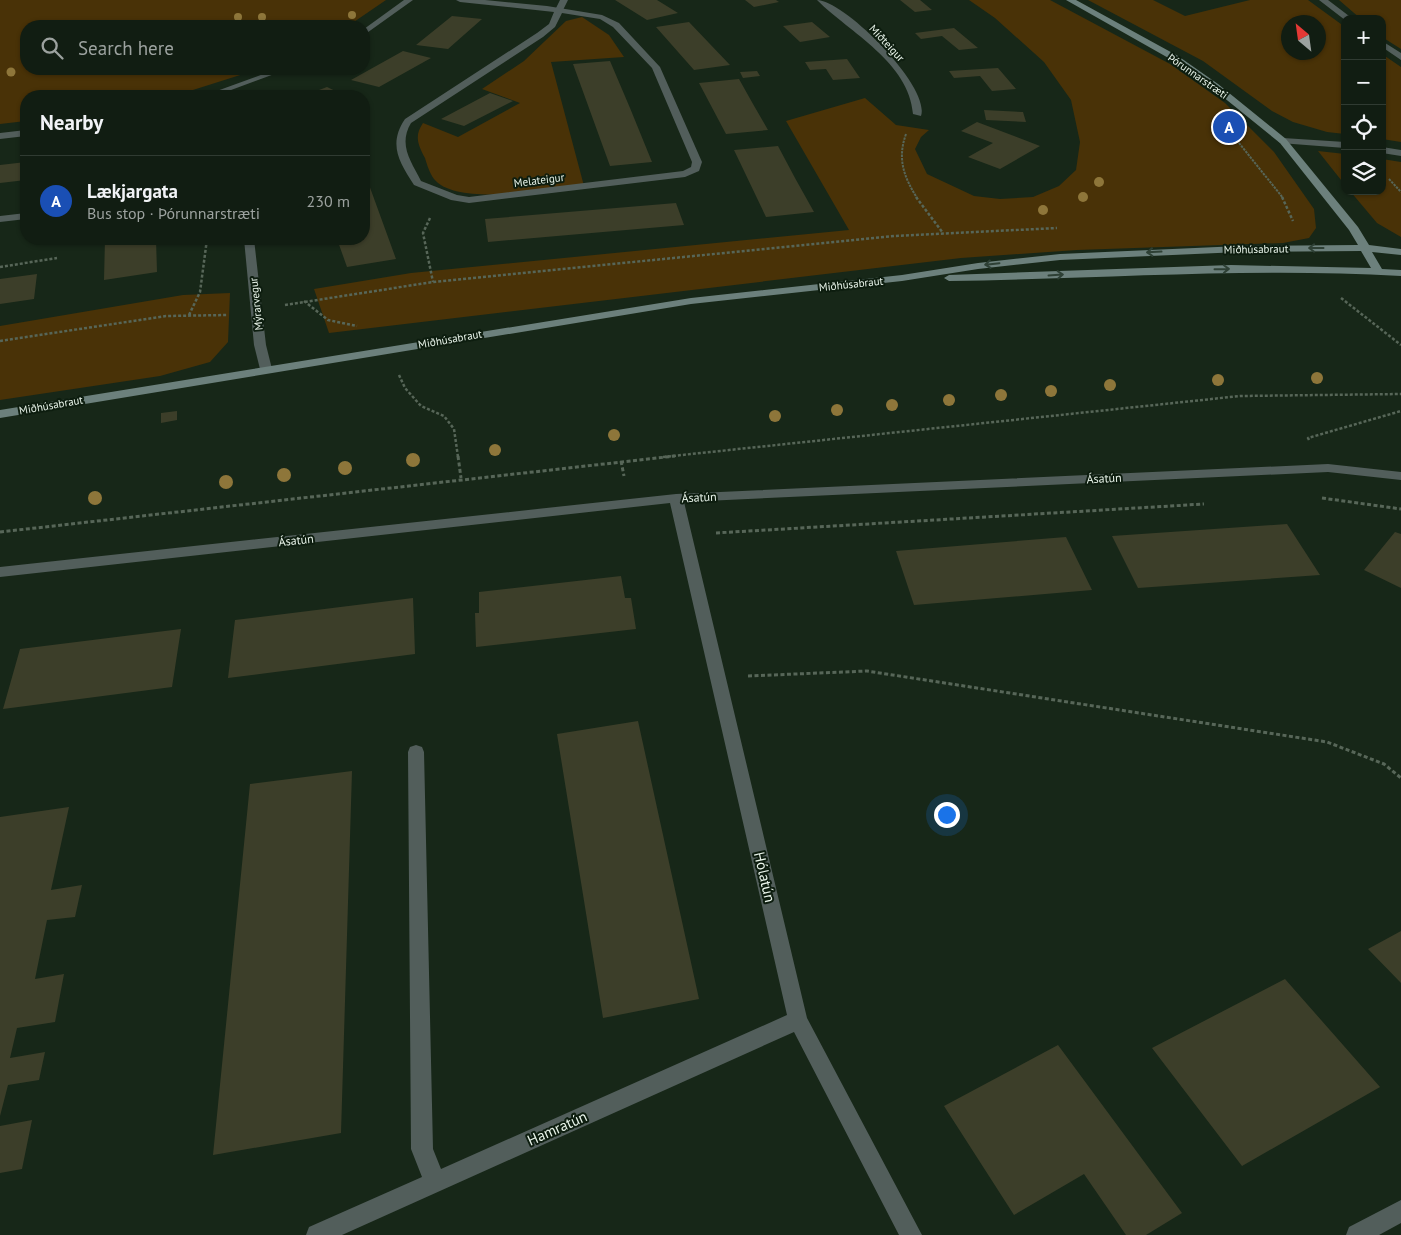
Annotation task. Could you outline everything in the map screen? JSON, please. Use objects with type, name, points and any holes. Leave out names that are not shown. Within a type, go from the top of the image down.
[{"type":"street","points":[[370,28],[409,0]]},
{"type":"street","name":"Melateigur","points":[[460,0],[559,10],[602,17],[616,26],[656,67],[696,162],[696,170],[685,174],[469,200],[442,194],[417,183],[398,141],[400,131],[408,121],[540,35],[552,25],[559,10],[564,0]]},
{"type":"street","name":"Miðteigur","points":[[821,0],[868,38],[895,68],[913,90],[920,107],[918,114]]},
{"type":"street","name":"Þórunnarstræti","points":[[1070,0],[1175,58],[1215,86],[1283,141],[1354,229],[1378,271]]},
{"type":"street","points":[[1323,0],[1344,15]]},
{"type":"street","points":[[1386,46],[1401,57]]},
{"type":"street","points":[[224,90],[267,75]]},
{"type":"street","points":[[0,136],[20,134]]},
{"type":"street","points":[[1283,141],[1341,145]]},
{"type":"street","points":[[1386,151],[1401,153]]},
{"type":"street","points":[[0,219],[20,217]]},
{"type":"street","name":"Mýrarvegur","points":[[250,245],[260,345],[266,369]]},
{"type":"street","name":"Miðhúsabraut","points":[[0,414],[691,301],[902,278],[1060,256],[1240,248],[1365,248],[1401,252]]},
{"type":"street","name":"Miðhúsabraut","points":[[902,278],[1017,278],[1121,271],[1294,267],[1401,273]]},
{"type":"street","name":"Ásatún","points":[[0,572],[676,498],[1328,468],[1401,476]]},
{"type":"street","name":"Hólatún","points":[[676,498],[798,1020],[911,1235]]},
{"type":"street","points":[[416,752],[422,1149],[435,1182]]},
{"type":"street","name":"Hamratún","points":[[317,1235],[798,1020]]},
{"type":"street","points":[[1357,1235],[1401,1211]]},
{"type":"path","points":[[918,114],[904,138],[900,159],[906,178],[918,200],[943,233]]},
{"type":"path","points":[[1238,142],[1280,192],[1295,224],[1285,224]]},
{"type":"path","points":[[1388,178],[1401,192]]},
{"type":"path","points":[[433,282],[423,233],[442,194]]},
{"type":"path","points":[[0,341],[166,316],[217,316],[256,311],[304,301],[433,282],[885,236],[1062,228]]},
{"type":"path","points":[[189,315],[200,292],[206,245]]},
{"type":"path","points":[[0,267],[57,258]]},
{"type":"path","points":[[1339,296],[1401,345]]},
{"type":"path","points":[[0,532],[461,478],[1240,396],[1401,394]]},
{"type":"path","points":[[1328,468],[1308,438],[1401,412]]},
{"type":"path","points":[[1317,498],[1401,509]]},
{"type":"path","points":[[685,534],[1208,504]]},
{"type":"path","points":[[718,677],[868,671],[1326,742],[1384,764],[1401,778]]},
{"type":"shaded area","points":[[0,0],[386,0],[357,20],[20,20],[20,75],[240,75],[193,90],[20,90],[20,122],[0,124]]},
{"type":"shaded area","points":[[969,0],[1050,0],[1170,64],[1225,103],[1274,152],[1314,209],[1316,228],[1309,238],[1283,243],[1077,250],[961,258],[329,333],[314,289],[411,273],[849,230],[786,121],[865,98],[896,125],[929,130],[921,137],[915,149],[927,174],[974,196],[1000,199],[1033,197],[1059,186],[1076,170],[1080,142],[1071,100],[1044,62],[995,18]]},
{"type":"shaded area","points":[[1088,0],[1153,0],[1185,16],[1250,0],[1308,0],[1341,24],[1341,134],[1327,132],[1293,122],[1272,111],[1203,61]]},
{"type":"shaded area","points":[[1339,0],[1401,0],[1401,49],[1386,40],[1386,15],[1356,15]]},
{"type":"shaded area","points":[[582,17],[609,35],[624,57],[551,62],[584,186],[505,194],[482,194],[462,192],[445,187],[434,179],[420,149],[418,140],[423,123],[458,137],[520,103],[482,89],[524,61],[566,21]]},
{"type":"shaded area","points":[[1386,57],[1401,67],[1401,142],[1386,140]]},
{"type":"shaded area","points":[[1318,151],[1341,154],[1341,180]]},
{"type":"shaded area","points":[[1386,160],[1401,162],[1401,237],[1377,223],[1353,195],[1386,195]]},
{"type":"shaded area","points":[[230,293],[228,342],[210,362],[160,376],[0,400],[0,326],[183,295]]},
{"type":"building","points":[[615,0],[657,0],[678,13],[647,20]]},
{"type":"building","points":[[745,0],[776,0],[779,2],[754,7]]},
{"type":"building","points":[[900,0],[920,0],[932,10],[915,12]]},
{"type":"building","points":[[452,16],[482,19],[448,49],[416,45]]},
{"type":"building","points":[[689,22],[730,65],[694,70],[656,27]]},
{"type":"building","points":[[812,22],[830,37],[800,42],[783,26]]},
{"type":"building","points":[[954,28],[978,48],[959,50],[942,36],[921,39],[915,33]]},
{"type":"building","points":[[403,51],[431,58],[379,87],[351,80],[360,75],[370,75],[370,69]]},
{"type":"building","points":[[847,59],[860,78],[833,80],[826,69],[810,70],[805,62]]},
{"type":"building","points":[[610,61],[652,162],[610,166],[573,64]]},
{"type":"building","points":[[998,68],[1016,89],[992,91],[980,76],[954,78],[949,71]]},
{"type":"building","points":[[757,71],[760,76],[743,78],[740,72]]},
{"type":"building","points":[[739,79],[768,130],[726,134],[699,83]]},
{"type":"building","points":[[327,87],[333,90],[319,90]]},
{"type":"building","points":[[490,93],[513,101],[464,126],[441,119]]},
{"type":"building","points":[[984,110],[1023,112],[1026,122],[986,120]]},
{"type":"building","points":[[977,122],[1040,146],[1000,169],[968,157],[993,143],[961,131]]},
{"type":"building","points":[[778,146],[814,212],[766,217],[734,150]]},
{"type":"building","points":[[20,163],[20,181],[0,183],[0,165]]},
{"type":"building","points":[[370,188],[396,259],[347,267],[339,245],[370,245]]},
{"type":"building","points":[[676,203],[684,225],[488,242],[485,219]]},
{"type":"building","points":[[105,245],[156,245],[157,272],[104,280]]},
{"type":"building","points":[[37,274],[34,299],[0,304],[0,279]]},
{"type":"building","points":[[177,411],[177,420],[161,423],[161,413]]},
{"type":"building","points":[[1287,524],[1320,575],[1138,588],[1112,536]]},
{"type":"building","points":[[1395,532],[1401,534],[1401,588],[1364,570]]},
{"type":"building","points":[[1066,537],[1092,590],[914,605],[896,551]]},
{"type":"building","points":[[621,576],[625,598],[631,598],[636,629],[476,647],[475,613],[479,613],[479,592]]},
{"type":"building","points":[[413,598],[415,654],[228,678],[235,620]]},
{"type":"building","points":[[181,629],[172,687],[3,709],[20,649]]},
{"type":"building","points":[[638,721],[699,999],[603,1018],[557,734]]},
{"type":"building","points":[[352,771],[341,1133],[213,1155],[250,784]]},
{"type":"building","points":[[69,807],[51,890],[82,885],[75,917],[47,920],[35,979],[64,974],[55,1022],[17,1028],[10,1058],[45,1052],[39,1080],[8,1085],[0,1116],[0,817]]},
{"type":"building","points":[[1401,931],[1401,983],[1368,949]]},
{"type":"building","points":[[1285,979],[1380,1087],[1242,1166],[1152,1048]]},
{"type":"building","points":[[1058,1045],[1182,1213],[1146,1235],[1126,1235],[1084,1174],[1014,1215],[944,1106]]},
{"type":"building","points":[[32,1120],[22,1169],[0,1173],[0,1126]]},
{"type":"place","name":"Lækjargata","points":[[1229,127]]}]
